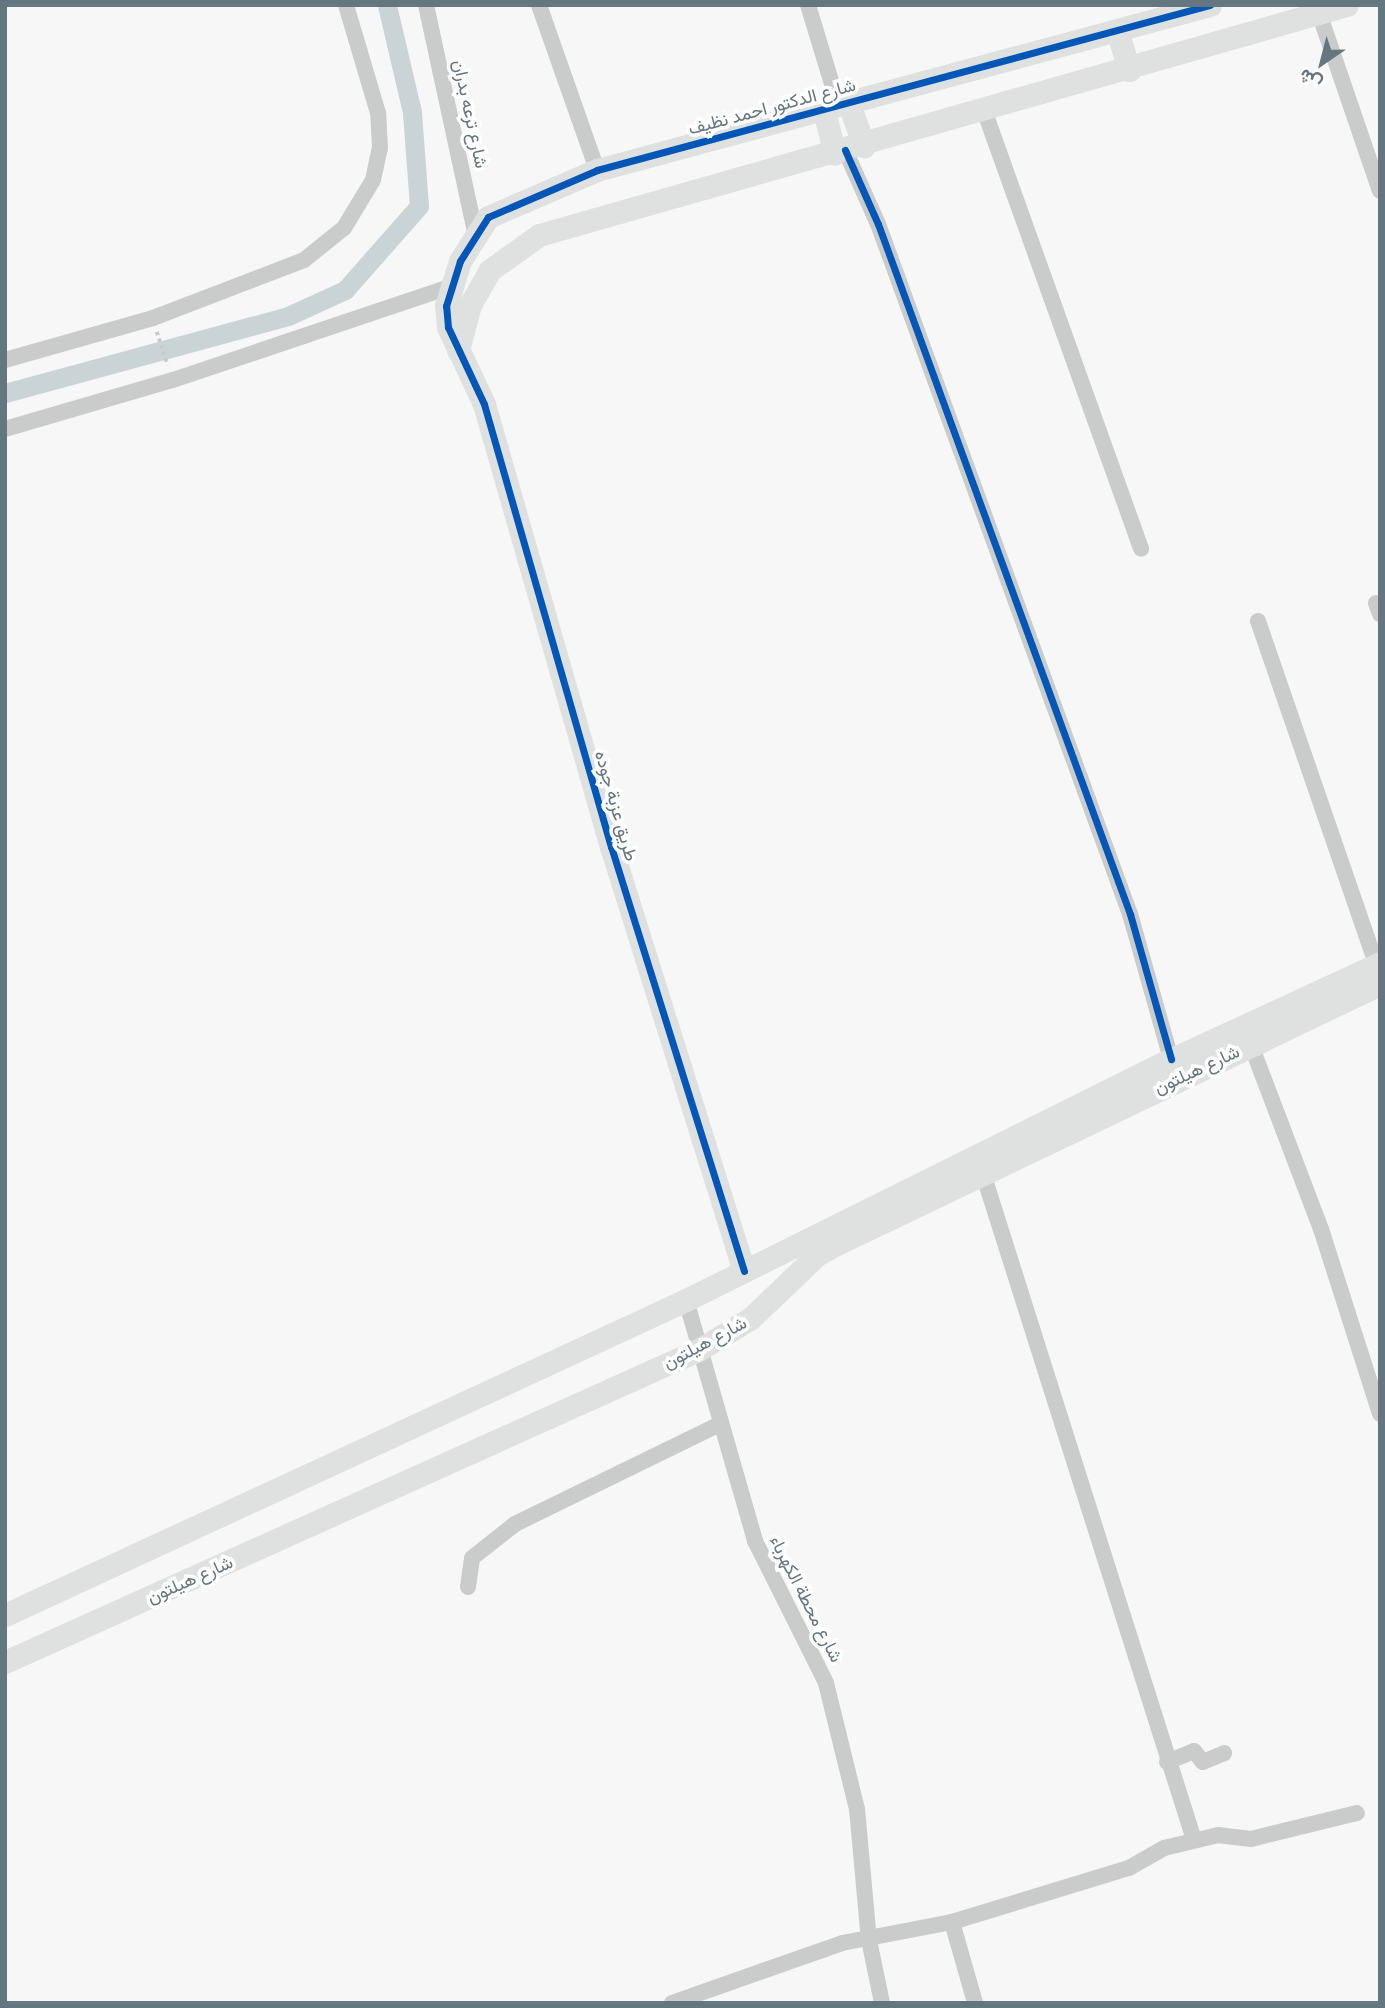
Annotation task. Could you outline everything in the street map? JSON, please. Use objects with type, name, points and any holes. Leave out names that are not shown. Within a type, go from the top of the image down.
[{"type":"street","points":[[5,360],[153,318],[304,260],[344,228],[373,180],[380,148],[378,113],[346,5]]},
{"type":"street","name":"شارع ترعه بدران","points":[[426,5],[475,232]]},
{"type":"street","points":[[539,5],[597,170]]},
{"type":"street","points":[[808,5],[848,150],[878,224],[1130,914],[1173,1067]]},
{"type":"street","points":[[458,350],[479,286],[505,255],[539,235],[1129,71],[1347,5]]},
{"type":"street","name":"شارع الدكتور احمد نظيف","points":[[458,350],[447,327],[452,286],[475,232],[488,217],[544,189],[597,170],[1201,7]]},
{"type":"street","points":[[1318,13],[1380,191]]},
{"type":"street","points":[[1117,30],[1129,71]]},
{"type":"street","points":[[984,110],[1141,549]]},
{"type":"street","points":[[475,232],[505,255]]},
{"type":"street","points":[[5,429],[173,380],[452,286]]},
{"type":"street","name":"طريق عزبة جوده","points":[[458,350],[484,404],[611,847],[744,1271]]},
{"type":"street","points":[[1258,621],[1379,977]]},
{"type":"street","name":"شارع هيلتون","points":[[5,1615],[980,1164],[1173,1067],[1379,977]]},
{"type":"street","name":"شارع هيلتون","points":[[1173,1067],[1251,1045],[1379,977]]},
{"type":"street","points":[[1251,1045],[1321,1229],[1380,1413]]},
{"type":"street","points":[[980,1164],[1167,1762],[1194,1840]]},
{"type":"street","name":"شارع هيلتون","points":[[5,1662],[700,1349],[751,1318],[818,1254],[980,1164]]},
{"type":"street","name":"شارع محطة الكهرباء","points":[[686,1300],[718,1425],[755,1541],[826,1683],[857,1809],[869,1940],[882,2003]]},
{"type":"street","points":[[468,1587],[472,1558],[515,1524],[718,1425]]},
{"type":"street","points":[[1167,1762],[1194,1751],[1203,1762],[1224,1754]]},
{"type":"street","points":[[672,2003],[842,1943],[869,1940],[952,1922],[1129,1868],[1156,1850],[1223,1835],[1251,1839],[1357,1813]]},
{"type":"street","points":[[952,1922],[975,2003]]},
{"type":"path","points":[[154,324],[170,370]]},
{"type":"waterway","points":[[5,393],[288,316],[345,290],[419,206],[412,112],[387,5]]},
{"type":"cycle path","points":[[744,1271],[611,847],[484,404],[448,327],[446,306],[460,261],[488,217],[597,170],[1210,5]]},
{"type":"cycle path","points":[[845,150],[878,224],[1130,914],[1171,1059]]}]
